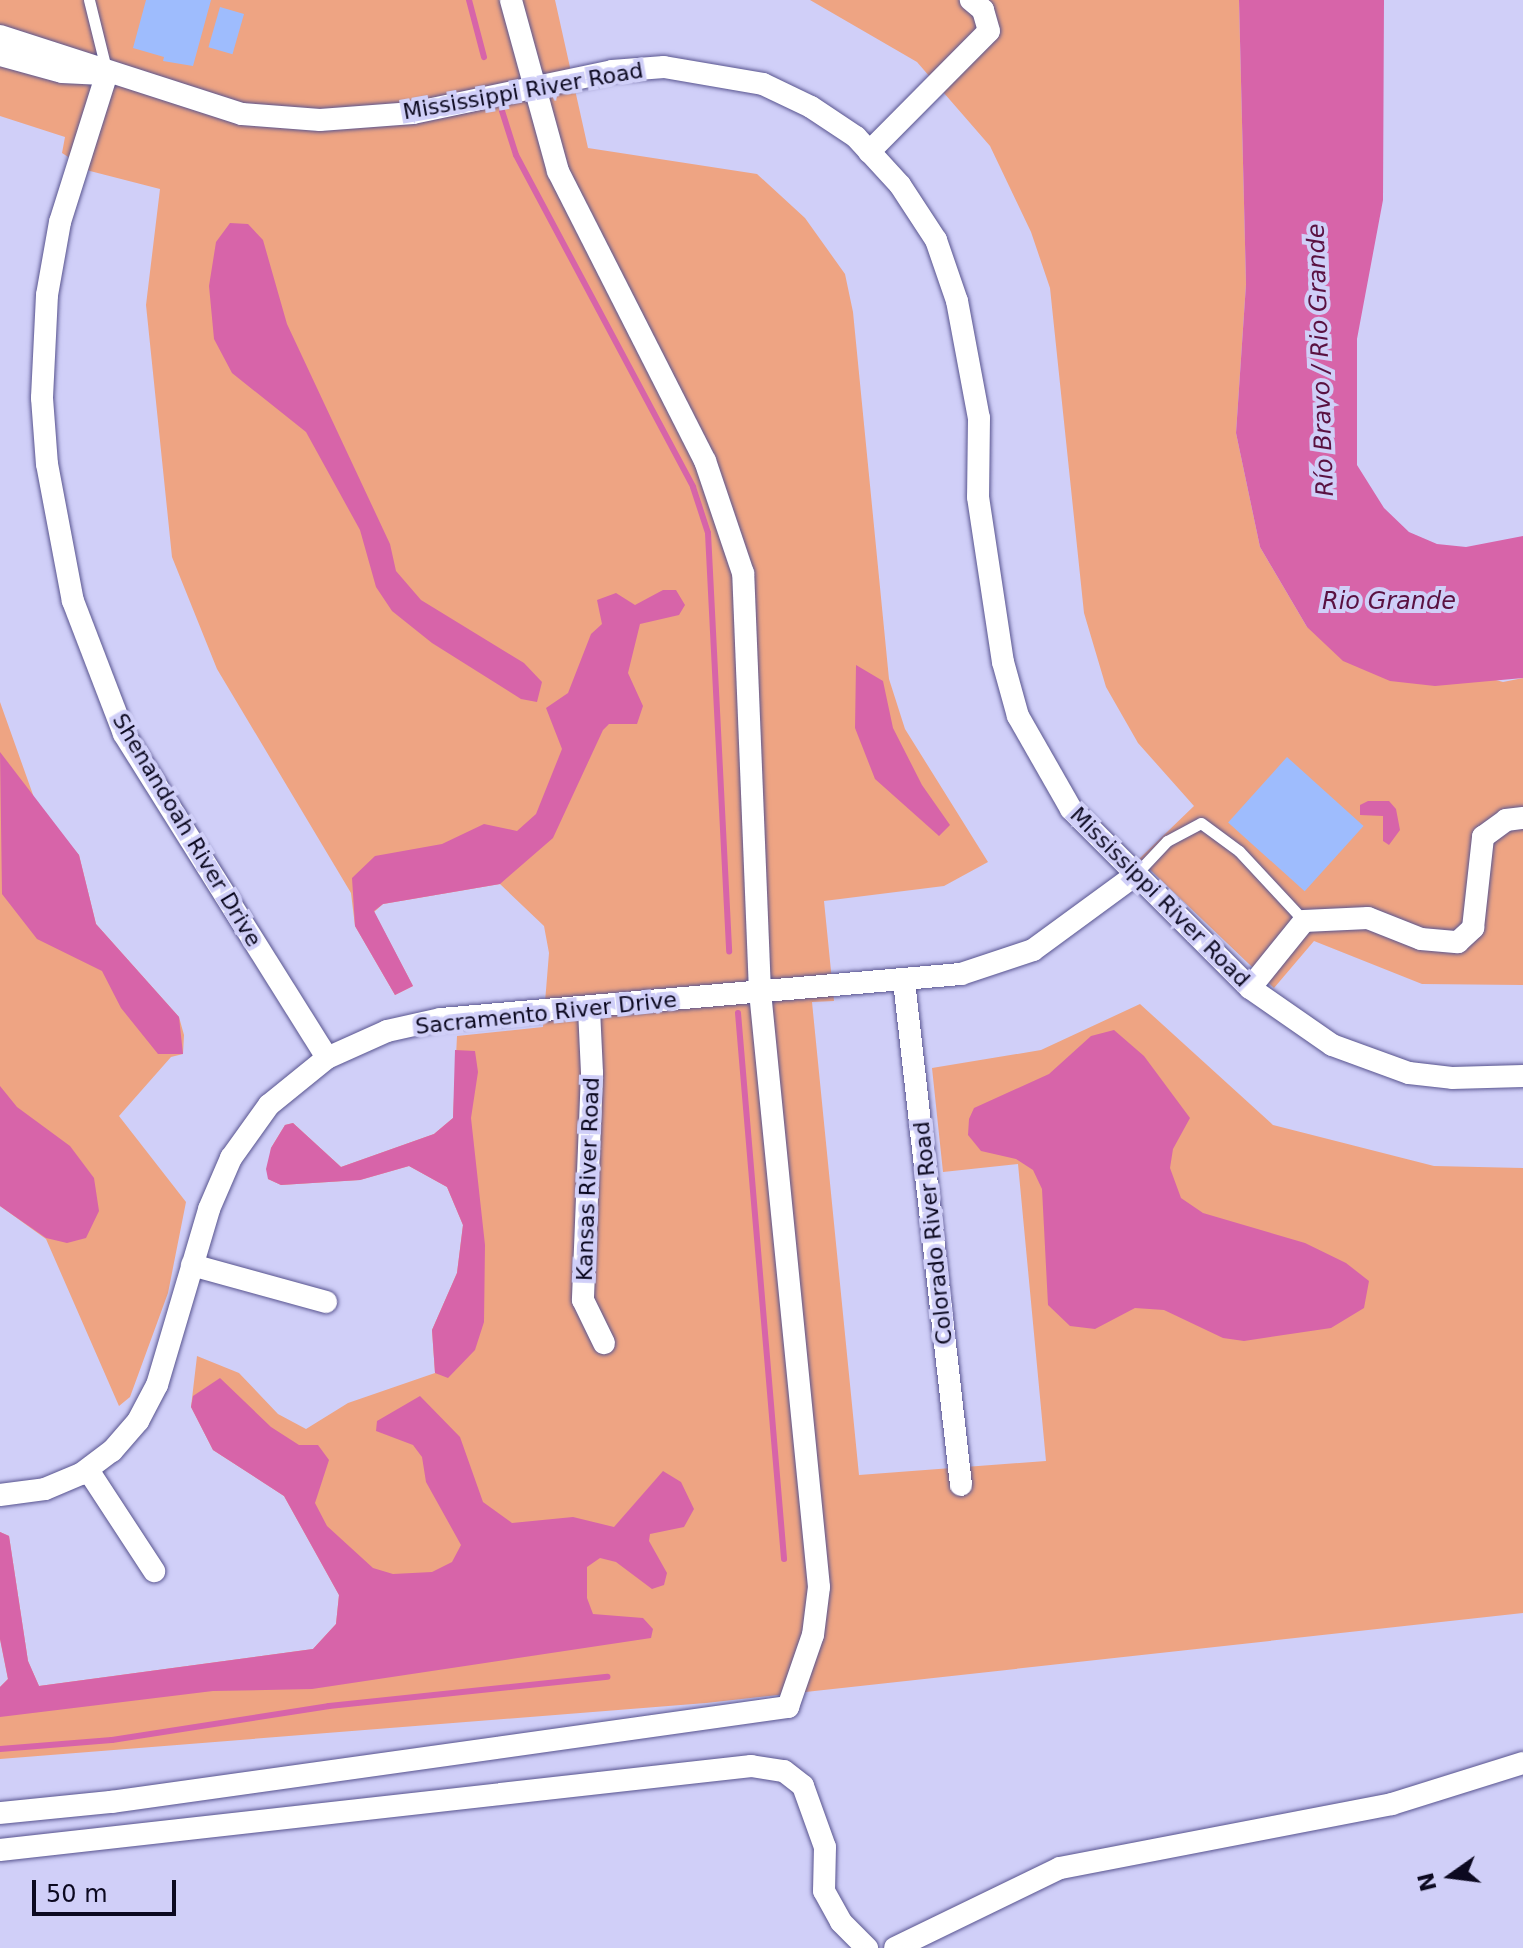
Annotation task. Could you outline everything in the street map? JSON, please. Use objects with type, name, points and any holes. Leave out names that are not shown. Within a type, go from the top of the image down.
[{"type":"street","points":[[0,1813],[111,1802],[788,1707],[813,1635],[819,1587],[760,992],[743,573],[705,461],[558,171],[532,88],[511,0]]},
{"type":"street","points":[[869,152],[989,31],[983,10],[971,0]]},
{"type":"street","name":"Mississippi River Road","points":[[0,36],[242,114],[320,120],[413,113],[625,70],[664,67],[714,72],[763,84],[811,107],[869,152],[936,240],[957,301],[979,418],[978,497],[989,598],[1018,716],[1071,809],[1134,876],[1250,988],[1295,1023],[1356,1056],[1409,1073],[1452,1078],[1523,1076]]},
{"type":"street","name":"Mississippi River Road","points":[[0,55],[62,72],[107,73]]},
{"type":"street","name":"Shenandoah River Drive","points":[[107,73],[60,222],[47,295],[42,398],[47,464],[70,587],[93,663],[124,734],[327,1058]]},
{"type":"street","points":[[1250,988],[1304,921],[1368,918],[1421,939],[1458,942],[1473,928],[1483,837],[1506,820],[1523,818]]},
{"type":"street","name":"Sacramento River Drive","points":[[0,1495],[45,1489],[88,1470],[125,1437],[148,1404],[209,1209],[254,1122],[327,1058],[387,1031],[441,1019],[589,1009],[961,974],[1033,950],[1134,876]]},
{"type":"street","name":"Colorado River Road","points":[[904,981],[961,1485]]},
{"type":"street","name":"Kansas River Road","points":[[589,1009],[592,1073],[583,1300],[604,1343]]},
{"type":"street","points":[[192,1265],[326,1302]]},
{"type":"street","points":[[88,1470],[154,1571]]},
{"type":"street","points":[[895,1948],[1060,1868],[1392,1804],[1523,1763]]},
{"type":"street","points":[[0,1850],[751,1766],[784,1771],[803,1786],[825,1847],[824,1891],[841,1922],[867,1948]]},
{"type":"lane","points":[[89,0],[107,73]]},
{"type":"lane","points":[[1134,876],[1167,841],[1201,823],[1239,851],[1304,921]]},
{"type":"shaded area","points":[[0,0],[555,0],[588,148],[757,174],[805,218],[845,274],[853,312],[889,679],[905,729],[988,862],[944,886],[824,901],[834,1001],[812,1002],[859,1475],[1046,1461],[1018,1164],[943,1172],[932,1068],[1041,1050],[1140,1004],[1273,1125],[1434,1166],[1523,1168],[1523,1613],[706,1703],[0,1759],[0,1687],[8,1679],[0,1639],[0,1532],[9,1536],[28,1661],[39,1686],[313,1649],[336,1624],[339,1595],[284,1496],[213,1450],[191,1407],[197,1356],[239,1373],[278,1414],[306,1429],[348,1403],[435,1373],[432,1330],[457,1273],[463,1225],[447,1187],[409,1166],[360,1180],[281,1185],[268,1179],[271,1148],[285,1125],[293,1123],[341,1167],[434,1134],[453,1118],[457,1036],[543,1027],[549,953],[544,926],[500,884],[383,904],[374,912],[413,986],[395,995],[355,926],[351,893],[217,669],[172,557],[146,305],[160,189],[90,171],[62,153],[65,137],[0,116]]},
{"type":"shaded area","points":[[810,0],[1239,0],[1246,284],[1236,433],[1260,547],[1307,627],[1503,682],[1523,678],[1523,985],[1422,984],[1314,941],[1274,988],[1139,859],[1194,806],[1138,743],[1106,687],[1084,613],[1050,288],[1031,232],[990,146],[917,62]]},
{"type":"shaded area","points":[[0,702],[37,806],[79,855],[96,924],[179,1017],[184,1035],[183,1054],[171,1057],[119,1116],[186,1202],[168,1293],[130,1397],[119,1406],[46,1239],[0,1206]]},
{"type":"water","name":"Rio Grande","points":[[1239,0],[1384,0],[1383,200],[1357,339],[1357,465],[1384,508],[1409,532],[1437,544],[1466,547],[1523,536],[1523,678],[1435,686],[1390,681],[1343,661],[1307,627],[1260,547],[1236,433],[1246,284]]},
{"type":"water","points":[[230,223],[248,224],[263,240],[287,324],[390,544],[396,571],[421,600],[524,663],[542,682],[537,702],[521,699],[432,643],[392,611],[376,587],[360,530],[306,432],[232,373],[214,339],[209,286],[216,242]]},
{"type":"water","points":[[663,590],[676,590],[685,605],[679,615],[640,624],[628,673],[643,706],[637,724],[609,724],[603,730],[553,838],[500,884],[383,904],[374,911],[413,986],[395,995],[355,926],[352,878],[375,856],[442,844],[484,824],[517,831],[536,814],[562,749],[546,708],[568,693],[591,634],[602,624],[597,600],[616,593],[635,605]]},
{"type":"water","points":[[856,665],[883,681],[893,728],[922,785],[950,825],[939,836],[875,779],[855,728]]},
{"type":"water","points":[[0,752],[79,855],[96,924],[179,1017],[183,1054],[158,1054],[121,1008],[102,971],[37,939],[2,894]]},
{"type":"water","points":[[1368,801],[1389,801],[1396,809],[1400,830],[1389,845],[1383,841],[1383,816],[1360,815],[1360,805]]},
{"type":"water","points":[[1114,1030],[1144,1056],[1190,1118],[1173,1149],[1170,1168],[1181,1198],[1203,1213],[1305,1243],[1346,1263],[1369,1281],[1364,1308],[1331,1328],[1244,1341],[1223,1338],[1164,1310],[1135,1308],[1095,1329],[1070,1326],[1048,1305],[1042,1189],[1033,1170],[1016,1159],[981,1151],[968,1135],[969,1119],[974,1108],[1049,1074],[1091,1036]]},
{"type":"water","points":[[455,1050],[475,1051],[478,1072],[471,1118],[485,1245],[484,1322],[475,1350],[448,1378],[435,1373],[432,1330],[457,1273],[463,1225],[447,1187],[409,1166],[360,1180],[281,1185],[268,1179],[266,1169],[271,1148],[285,1125],[293,1123],[341,1167],[434,1134],[453,1118]]},
{"type":"water","points":[[0,1086],[17,1107],[70,1146],[94,1178],[99,1211],[86,1238],[67,1243],[46,1238],[0,1206]]},
{"type":"water","points":[[220,1378],[271,1427],[299,1445],[318,1445],[329,1460],[315,1503],[327,1526],[373,1568],[393,1574],[432,1572],[452,1562],[461,1545],[426,1482],[422,1457],[413,1445],[376,1431],[377,1421],[420,1396],[460,1437],[483,1502],[512,1523],[573,1517],[614,1527],[663,1471],[681,1482],[694,1509],[684,1527],[650,1534],[649,1541],[667,1573],[664,1585],[652,1589],[616,1562],[600,1558],[587,1567],[587,1598],[593,1614],[643,1618],[653,1629],[651,1638],[312,1689],[213,1691],[0,1717],[0,1687],[8,1679],[0,1639],[0,1532],[9,1536],[28,1661],[39,1686],[313,1649],[336,1624],[339,1595],[284,1496],[213,1450],[191,1407],[193,1396]]},
{"type":"building","points":[[146,0],[211,0],[193,66],[163,61],[164,57],[133,48]]},
{"type":"building","points":[[220,7],[244,14],[232,54],[208,47]]},
{"type":"building","points":[[1287,757],[1364,826],[1305,891],[1228,822]]},
{"type":"waterway","points":[[469,0],[484,57]]},
{"type":"waterway","points":[[502,111],[516,155],[693,487],[708,533],[729,951]]},
{"type":"waterway","points":[[738,1013],[784,1559]]},
{"type":"waterway","points":[[0,1749],[112,1740],[329,1706],[607,1677]]},
{"type":"water label","name":"Río Bravo / Rio Grande","points":[[1321,360]]}]
